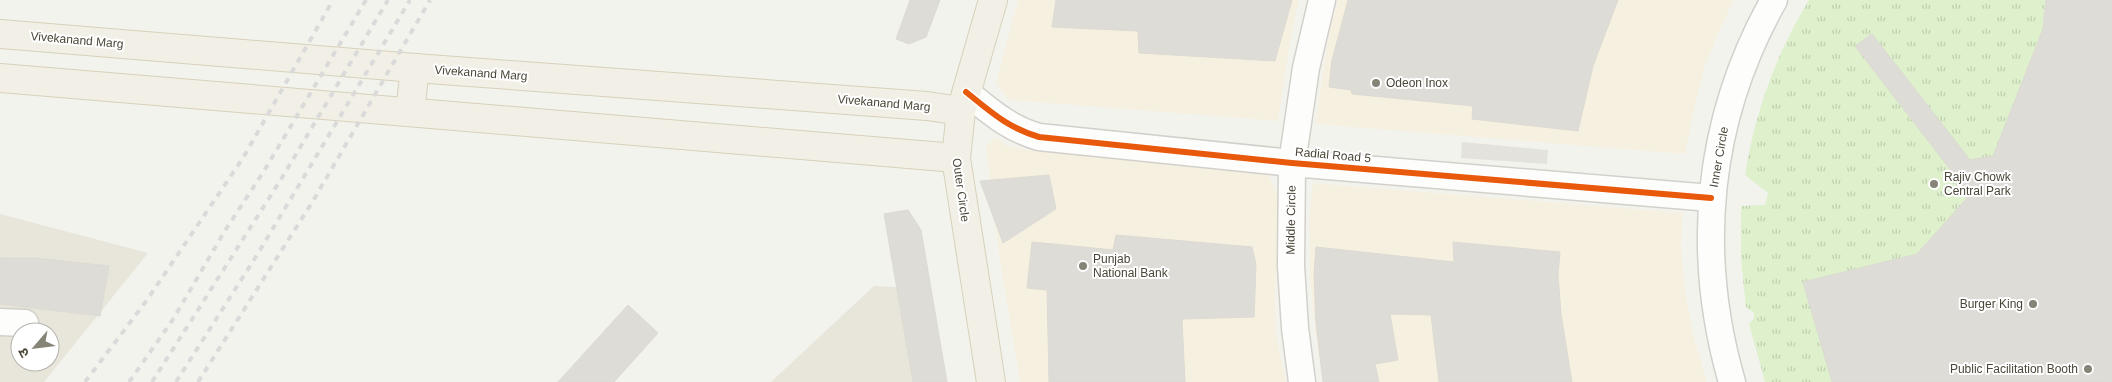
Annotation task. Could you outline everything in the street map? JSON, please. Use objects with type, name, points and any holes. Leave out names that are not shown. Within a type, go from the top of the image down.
[{"type":"main road","name":"Outer Circle","points":[[992,0],[964,101],[956,158],[992,382]]},
{"type":"main road","name":"Vivekanand Marg","points":[[0,34],[415,68],[927,106],[964,101]]},
{"type":"main road","points":[[410,112],[415,68]]},
{"type":"main road","points":[[0,78],[956,158]]},
{"type":"street","name":"Middle Circle","points":[[1302,382],[1295,328],[1291,266],[1292,163],[1306,68],[1322,0]]},
{"type":"street","name":"Inner Circle","points":[[1732,382],[1722,346],[1714,297],[1710,248],[1712,198],[1720,142],[1735,86],[1748,51],[1774,0]]},
{"type":"street","name":"Radial Road 5","points":[[964,101],[1019,131],[1039,137],[1292,163],[1712,198]]},
{"type":"shaded area","points":[[1018,0],[1299,0],[1290,42],[1278,121],[1008,100],[996,83]]},
{"type":"shaded area","points":[[1338,0],[1733,0],[1705,65],[1685,154],[1315,124],[1328,40]]},
{"type":"shaded area","points":[[996,137],[1007,146],[1021,149],[1267,172],[1281,203],[1275,290],[1276,334],[1286,382],[1020,382],[1000,262],[986,146]]},
{"type":"shaded area","points":[[1462,142],[1548,150],[1547,164],[1461,158]]},
{"type":"shaded area","points":[[1313,183],[1683,213],[1681,244],[1685,289],[1693,334],[1707,382],[1323,382],[1310,278],[1309,218]]},
{"type":"shaded area","points":[[0,214],[148,253],[60,362],[60,322],[10,322],[10,372],[52,372],[44,382],[0,382]]},
{"type":"shaded area","points":[[874,286],[920,288],[938,382],[771,382]]},
{"type":"green space","name":"Rajiv Chowk Central Park","points":[[1809,0],[2112,0],[2112,382],[1765,382],[1749,324],[1754,318],[1754,313],[1746,307],[1741,261],[1741,206],[1765,205],[1768,193],[1745,175],[1749,152],[1768,84],[1786,41]]},
{"type":"building","points":[[910,0],[940,0],[926,37],[909,44],[896,39]]},
{"type":"building","points":[[1056,0],[1292,0],[1275,61],[1139,53],[1138,31],[1052,27]]},
{"type":"building","points":[[1348,0],[1618,0],[1593,66],[1578,131],[1472,119],[1473,106],[1352,94],[1351,90],[1329,87],[1332,60]]},
{"type":"building","points":[[2046,0],[2112,0],[2112,382],[1832,382],[1803,282],[1917,254],[1967,198],[1957,189],[1956,177],[1855,46],[1872,34],[1970,160],[1993,156],[2043,29]]},
{"type":"building","points":[[1049,175],[1056,209],[1003,243],[980,181]]},
{"type":"building","points":[[908,210],[921,230],[947,382],[913,382],[884,214]]},
{"type":"building","points":[[1116,235],[1252,247],[1256,264],[1254,317],[1182,319],[1185,382],[1049,382],[1047,290],[1027,288],[1032,242],[1113,250]]},
{"type":"building","points":[[1453,242],[1560,252],[1558,275],[1561,314],[1572,382],[1439,382],[1431,315],[1390,314],[1398,360],[1375,364],[1379,382],[1323,382],[1316,323],[1314,274],[1316,247],[1454,262]]},
{"type":"building","points":[[0,258],[34,258],[109,266],[100,316],[0,304]]},
{"type":"building","points":[[628,305],[658,333],[614,382],[558,382]]},
{"type":"railway","points":[[85,382],[147,300],[243,158],[333,0]]},
{"type":"railway","points":[[129,382],[172,321],[366,0]]},
{"type":"railway","points":[[152,382],[280,181],[388,0]]},
{"type":"railway","points":[[176,382],[257,255],[410,0]]},
{"type":"railway","points":[[198,382],[313,201],[430,0]]},
{"type":"cycle path","points":[[966,92],[1009,124],[1039,137],[1292,163],[1711,198]]},
{"type":"place","name":"Odeon Inox","points":[[1376,83]]},
{"type":"place","name":"Rajiv Chowk Central Park","points":[[1934,184]]},
{"type":"place","name":"Punjab National Bank","points":[[1083,266]]},
{"type":"place","name":"Burger King","points":[[2033,304]]},
{"type":"place","name":"Public Facilitation Booth","points":[[2088,369]]}]
